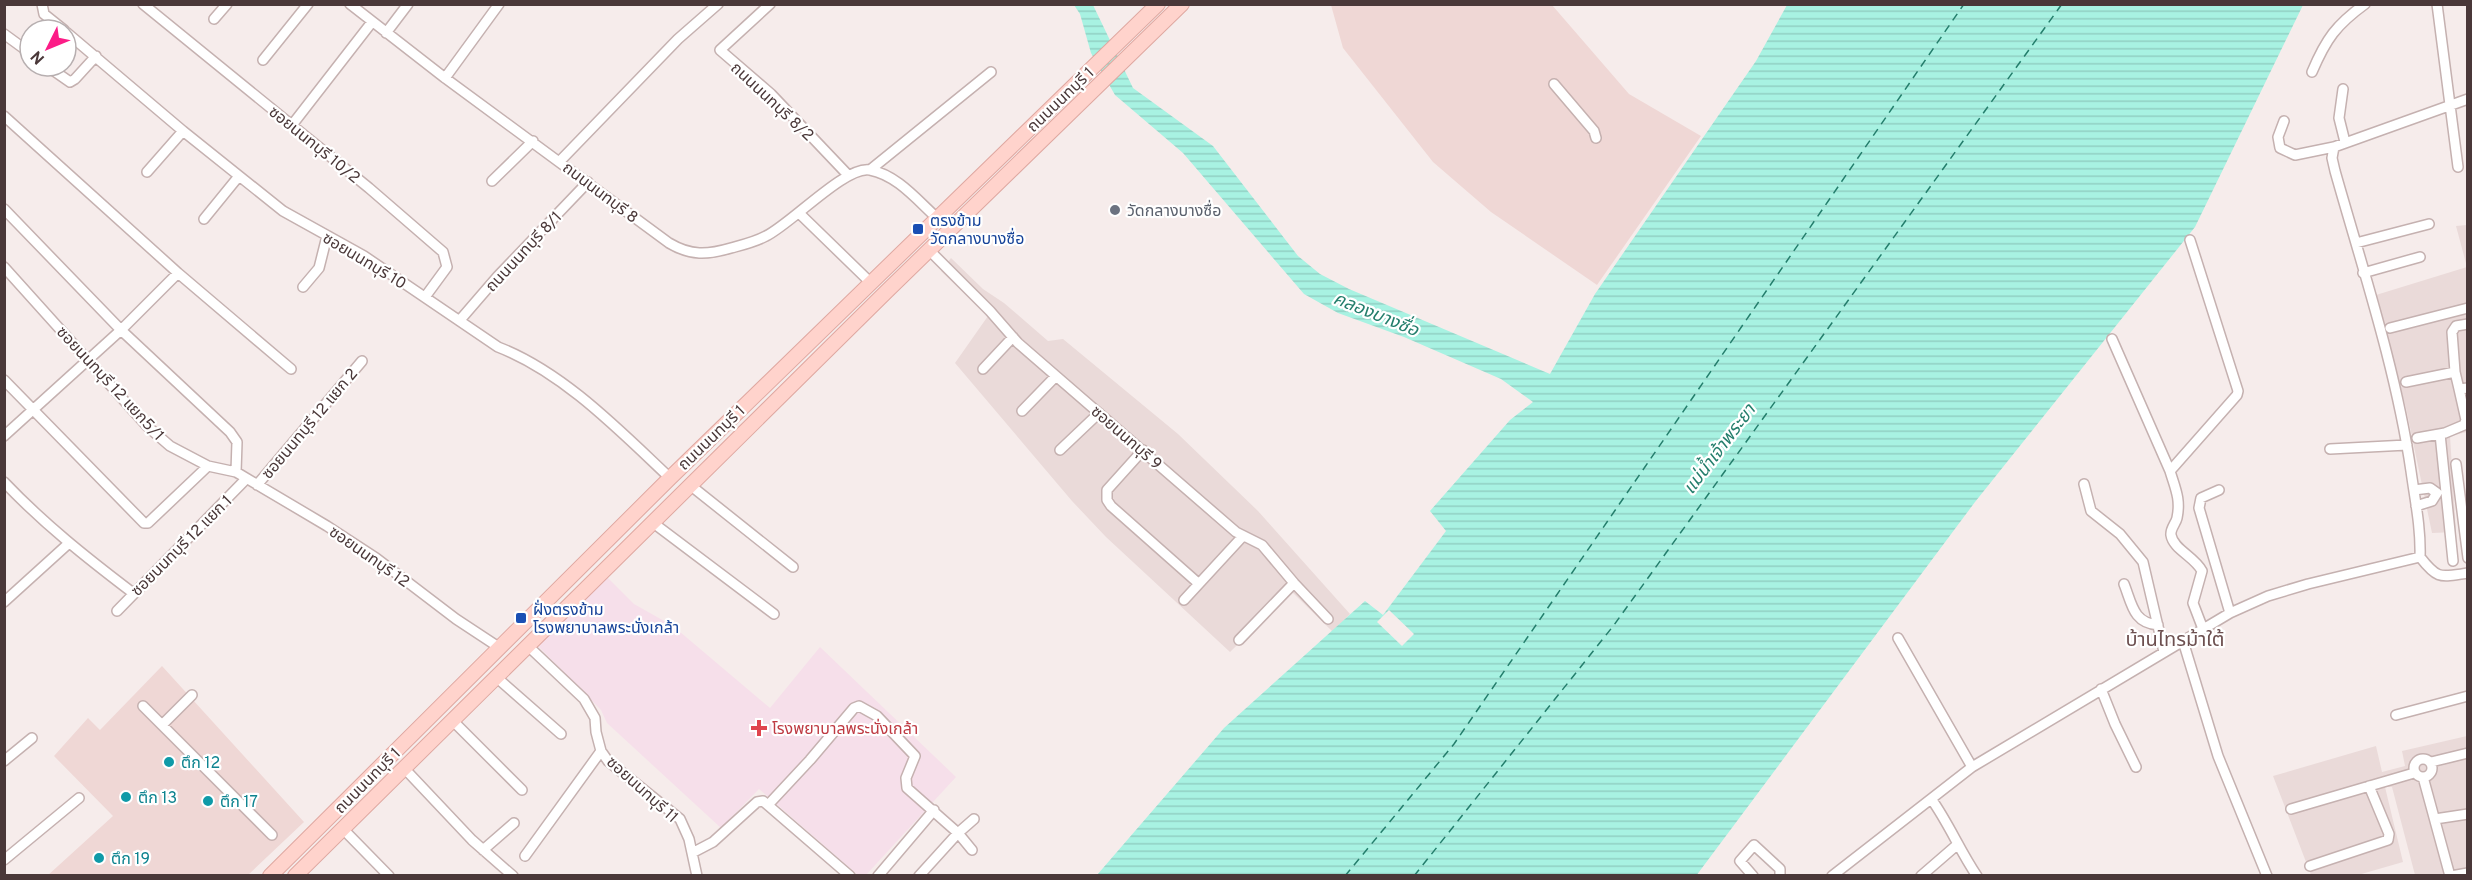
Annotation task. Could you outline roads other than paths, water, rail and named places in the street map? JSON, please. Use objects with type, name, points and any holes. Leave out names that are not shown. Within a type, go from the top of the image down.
[{"type":"main road","name":"ถนนนนทบุรี 1","points":[[295,876],[1090,91],[1182,4]]},
{"type":"main road","name":"ถนนนนทบุรี 1","points":[[270,876],[669,478],[1157,5]]},
{"type":"street","name":"ซอยนนทบุรี 10/2","points":[[143,4],[369,188],[445,253],[447,267],[425,297]]},
{"type":"street","points":[[214,19],[227,4]]},
{"type":"street","points":[[263,60],[308,4]]},
{"type":"street","name":"ถนนนนทบุรี 8","points":[[350,4],[445,78],[669,243],[683,252],[693,254],[711,254],[766,237],[848,175],[864,169],[870,170],[992,72]]},
{"type":"street","points":[[386,33],[408,4]]},
{"type":"street","points":[[445,78],[488,16],[499,4]]},
{"type":"street","points":[[560,161],[678,39],[718,4]]},
{"type":"street","name":"ถนนนนทบุรี 8/2","points":[[770,4],[720,50],[771,94],[848,175]]},
{"type":"street","points":[[2313,72],[2322,49],[2333,31],[2365,4]]},
{"type":"street","points":[[2437,4],[2458,167]]},
{"type":"street","name":"ซอยนนทบุรี 10","points":[[42,7],[53,18]]},
{"type":"street","points":[[292,125],[372,22]]},
{"type":"street","points":[[4,34],[18,44]]},
{"type":"street","name":"ซอยนนทบุรี 10","points":[[78,41],[183,131],[293,218],[363,256],[498,347],[540,367],[618,429],[669,478]]},
{"type":"street","points":[[78,76],[96,56]]},
{"type":"street","points":[[1554,84],[1594,131],[1596,138]]},
{"type":"street","points":[[2343,89],[2339,118],[2345,142]]},
{"type":"street","points":[[2284,121],[2278,143],[2280,148],[2295,155],[2334,147],[2468,99]]},
{"type":"street","points":[[4,116],[178,273],[291,369]]},
{"type":"street","points":[[147,172],[183,131]]},
{"type":"street","points":[[492,181],[533,141]]},
{"type":"street","points":[[2334,147],[2332,158],[2335,171],[2396,384],[2414,490],[2420,534],[2420,557],[2436,576],[2468,573]]},
{"type":"street","points":[[870,170],[880,172],[895,180],[937,218]]},
{"type":"street","points":[[204,219],[239,176]]},
{"type":"street","name":"ถนนนนทบุรี 8/1","points":[[460,320],[498,276],[588,182]]},
{"type":"street","points":[[4,209],[121,330],[235,437],[237,442],[236,472]]},
{"type":"street","points":[[799,213],[871,282]]},
{"type":"street","points":[[2356,243],[2429,224]]},
{"type":"street","points":[[303,287],[319,267],[327,236]]},
{"type":"street","points":[[2170,471],[2237,395],[2238,391],[2190,240]]},
{"type":"street","name":"ซอยนนทบุรี 9","points":[[929,250],[1018,344],[1236,532],[1262,545],[1328,619]]},
{"type":"street","points":[[2363,273],[2420,257]]},
{"type":"street","name":"ซอยนนทบุรี 12 แยก5/1","points":[[4,267],[170,446],[208,466],[236,472]]},
{"type":"street","points":[[4,436],[121,330],[178,273]]},
{"type":"street","points":[[2390,328],[2468,308]]},
{"type":"street","points":[[2417,438],[2455,430],[2464,425],[2466,420],[2463,388],[2455,372],[2452,332],[2456,326],[2468,324]]},
{"type":"street","points":[[983,369],[1013,337]]},
{"type":"street","points":[[2112,339],[2180,497],[2177,520],[2170,532],[2181,550],[2197,562],[2202,571],[2193,603],[2203,629]]},
{"type":"street","name":"ซอยนนทบุรี 12 แยก 2","points":[[257,485],[362,361]]},
{"type":"street","points":[[2406,382],[2455,372]]},
{"type":"street","points":[[1022,411],[1056,376]]},
{"type":"street","points":[[4,380],[144,523],[148,523],[208,466]]},
{"type":"street","points":[[1060,450],[1099,413]]},
{"type":"street","points":[[2440,434],[2442,492],[2453,561]]},
{"type":"street","points":[[2330,449],[2407,445]]},
{"type":"street","points":[[1143,450],[1107,490],[1107,500],[1198,584]]},
{"type":"street","points":[[2456,464],[2468,558]]},
{"type":"street","name":"ซอยนนทบุรี 12","points":[[236,472],[246,480],[292,504],[376,558],[500,648]]},
{"type":"street","name":"ซอยนนทบุรี 12 แยก 1","points":[[117,611],[246,480]]},
{"type":"street","points":[[4,482],[68,544],[133,593]]},
{"type":"street","points":[[2084,484],[2091,511],[2120,534],[2143,562],[2164,652]]},
{"type":"street","points":[[690,485],[793,567]]},
{"type":"street","points":[[2414,490],[2430,488],[2442,492]]},
{"type":"street","points":[[2219,490],[2201,498],[2199,508],[2230,613]]},
{"type":"street","points":[[2416,506],[2432,501],[2442,492]]},
{"type":"street","points":[[652,522],[774,614]]},
{"type":"street","points":[[1184,600],[1243,536]]},
{"type":"street","points":[[4,602],[68,544]]},
{"type":"street","points":[[1832,876],[1972,767],[2230,613],[2268,596],[2308,584],[2420,557]]},
{"type":"street","points":[[1239,640],[1294,583]]},
{"type":"street","points":[[2124,584],[2137,617],[2142,622],[2158,625]]},
{"type":"street","points":[[1898,638],[1972,767]]},
{"type":"street","points":[[2183,641],[2218,756],[2267,876]]},
{"type":"street","name":"ซอยนนทบุรี 11","points":[[527,645],[584,699],[595,718],[601,751],[608,761],[680,819],[689,838],[697,876]]},
{"type":"street","points":[[495,676],[561,734]]},
{"type":"street","points":[[2101,689],[2136,767]]},
{"type":"street","points":[[162,725],[192,695]]},
{"type":"street","points":[[2396,715],[2468,696]]},
{"type":"street","points":[[143,706],[272,835]]},
{"type":"street","points":[[768,805],[854,708],[860,706],[877,716],[915,756],[906,778],[906,788],[934,810],[972,850]]},
{"type":"street","points":[[452,720],[522,790]]},
{"type":"street","points":[[4,761],[32,738]]},
{"type":"street","points":[[525,856],[601,751]]},
{"type":"street","points":[[2468,753],[2431,762],[2427,759],[2417,759],[2414,763],[2435,819],[2450,876],[2468,873]]},
{"type":"street","points":[[2291,809],[2369,786],[2431,772],[2431,762]]},
{"type":"street","points":[[404,768],[483,850],[513,876]]},
{"type":"street","points":[[2310,866],[2388,840],[2389,834],[2369,786]]},
{"type":"street","points":[[4,860],[79,798]]},
{"type":"street","points":[[1932,800],[1943,815],[1977,876]]},
{"type":"street","points":[[692,853],[713,842],[757,802],[763,801],[850,876]]},
{"type":"street","points":[[879,876],[934,810]]},
{"type":"street","points":[[2435,819],[2468,814]]},
{"type":"street","points":[[919,876],[974,819]]},
{"type":"street","points":[[483,850],[514,823]]},
{"type":"street","points":[[342,828],[389,876]]},
{"type":"street","points":[[1753,876],[1740,861],[1754,844],[1780,869],[1780,876]]},
{"type":"street","points":[[1921,876],[1958,844]]},
{"type":"water","points":[[1074,5],[1093,5],[1133,88],[1213,146],[1298,256],[1320,274],[1349,289],[1550,374],[1595,294],[1756,61],[1787,5],[2303,5],[2195,227],[1975,502],[1696,876],[1097,875],[1224,728],[1365,601],[1383,615],[1446,531],[1430,511],[1510,420],[1533,402],[1501,379],[1404,337],[1338,313],[1304,294],[1183,153],[1115,95],[1091,53],[1080,14]]},
{"type":"place","name":"วัดกลางบางซื่อ","points":[[1115,210]]},
{"type":"place","name":"ตรงข้าม วัดกลางบางซื่อ","points":[[918,229]]},
{"type":"place","name":"ฝั่งตรงข้าม โรงพยาบาลพระนั่งเกล้า","points":[[521,618]]},
{"type":"place","name":"โรงพยาบาลพระนั่งเกล้า","points":[[759,728]]},
{"type":"place","name":"ตึก 12","points":[[169,762]]},
{"type":"place","name":"ตึก 13","points":[[126,797]]},
{"type":"place","name":"ตึก 17","points":[[208,801]]},
{"type":"place","name":"ตึก 19","points":[[99,858]]},
{"type":"district","name":"บ้านไทรม้าใต้","points":[[2175,639]]},
{"type":"water label","name":"คลองบางซื่อ","points":[[1376,314]]},
{"type":"water label","name":"แม่น้ำเจ้าพระยา","points":[[1719,449]]}]
